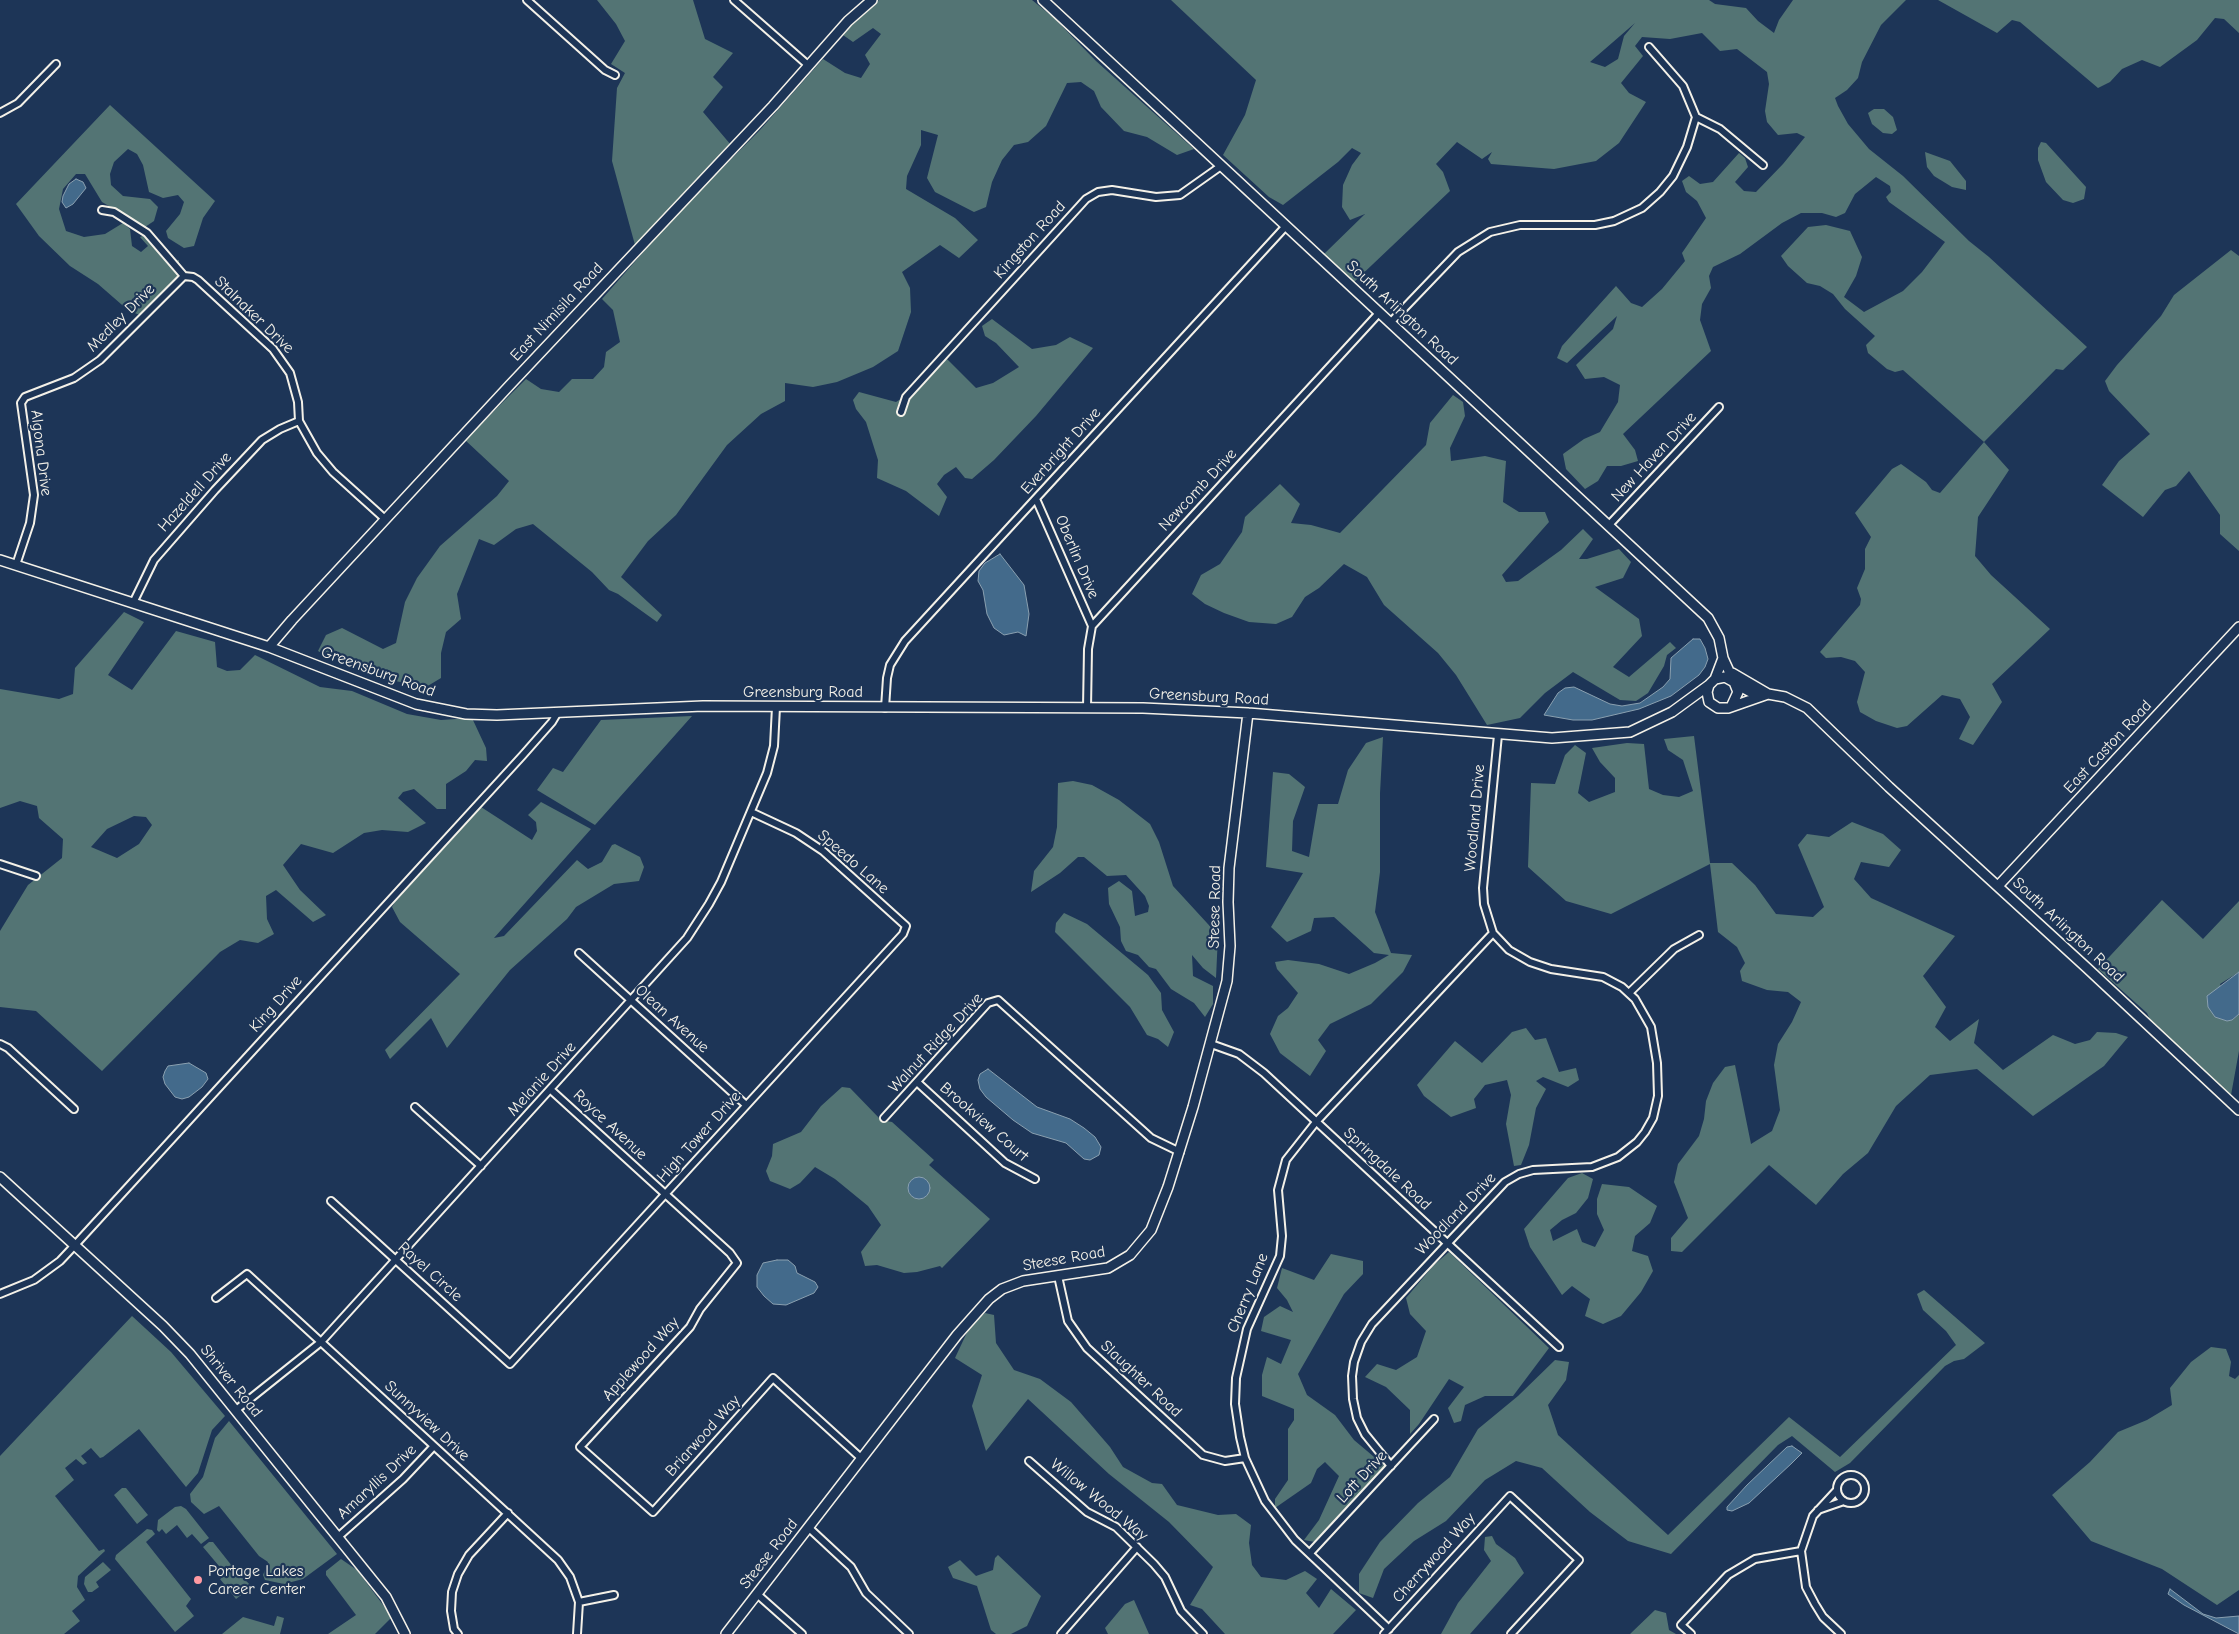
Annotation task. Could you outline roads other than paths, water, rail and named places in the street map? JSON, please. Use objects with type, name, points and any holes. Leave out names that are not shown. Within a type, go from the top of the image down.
[{"type":"street","points":[[527,0],[605,70],[615,76]]},
{"type":"street","points":[[734,0],[808,66]]},
{"type":"street","name":"East Nimisila Road","points":[[269,647],[385,519],[751,130],[848,21],[872,0]]},
{"type":"street","name":"South Arlington Road","points":[[1043,0],[1708,618],[1719,638],[1723,658],[1735,683]]},
{"type":"street","points":[[1390,323],[1449,260],[1478,237],[1504,228],[1520,226],[1595,225],[1614,221],[1642,208],[1660,192],[1673,176],[1687,147],[1696,117],[1683,86],[1649,47]]},
{"type":"street","points":[[0,112],[18,103],[56,64]]},
{"type":"street","points":[[1696,117],[1720,129],[1763,165]]},
{"type":"street","name":"Kingston Road","points":[[901,412],[906,397],[1086,199],[1098,192],[1112,190],[1156,197],[1180,195],[1221,166]]},
{"type":"street","name":"Stalnaker Drive","points":[[102,210],[114,212],[147,233],[184,276],[193,277],[198,280],[281,358],[295,386],[299,421],[310,442],[325,463],[385,519]]},
{"type":"street","name":"Everbright Drive","points":[[885,708],[887,673],[898,650],[1286,226]]},
{"type":"street","name":"Medley Drive","points":[[22,402],[30,395],[74,378],[100,360],[179,278],[184,276]]},
{"type":"street","name":"Newcomb Drive","points":[[1092,626],[1379,313]]},
{"type":"street","name":"Algona Drive","points":[[16,565],[30,522],[34,495],[22,415],[22,402]]},
{"type":"street","name":"New Haven Drive","points":[[1608,526],[1719,407]]},
{"type":"street","name":"Hazeldell Drive","points":[[133,603],[154,560],[215,490],[262,440],[280,429],[299,421]]},
{"type":"street","name":"Oberlin Drive","points":[[1036,499],[1092,626]]},
{"type":"street","name":"Greensburg Road","points":[[0,560],[269,647],[396,697],[434,708],[481,715],[702,706],[1087,708],[1248,713],[1552,738],[1630,732],[1688,702]]},
{"type":"street","points":[[1087,708],[1088,649],[1092,626]]},
{"type":"street","name":"East Caston Road","points":[[1998,886],[2239,627]]},
{"type":"street","points":[[1711,703],[1707,692],[1723,658]]},
{"type":"street","points":[[1729,670],[1763,695]]},
{"type":"street","points":[[1688,702],[1712,682],[1725,677],[1763,695]]},
{"type":"street","points":[[1732,705],[1738,697],[1735,683]]},
{"type":"street","points":[[1688,702],[1711,703],[1723,708],[1763,695]]},
{"type":"street","name":"South Arlington Road","points":[[1763,695],[1785,697],[1807,708],[2239,1110]]},
{"type":"street","name":"Melanie Drive","points":[[236,1410],[321,1342],[551,1090],[696,925],[720,882],[751,812],[771,760],[776,707]]},
{"type":"street","name":"King Drive","points":[[0,1294],[34,1280],[60,1261],[512,768],[545,731],[558,712]]},
{"type":"street","name":"Steese Road","points":[[726,1634],[952,1342],[989,1299],[1014,1283],[1108,1268],[1136,1250],[1147,1237],[1156,1219],[1180,1152],[1225,990],[1229,965],[1230,868],[1248,713]]},
{"type":"street","name":"Woodland Drive","points":[[1391,1466],[1365,1434],[1357,1418],[1352,1387],[1354,1362],[1361,1342],[1372,1324],[1495,1190],[1511,1177],[1533,1170],[1583,1168],[1601,1164],[1628,1150],[1645,1132],[1653,1118],[1658,1096],[1657,1063],[1647,1018],[1640,1005],[1629,993],[1598,976],[1551,969],[1530,962],[1509,950],[1493,933],[1484,904],[1483,888],[1498,735]]},
{"type":"street","name":"Speedo Lane","points":[[751,812],[810,841],[906,926]]},
{"type":"street","points":[[0,864],[36,876]]},
{"type":"street","name":"High Tower Drive","points":[[510,1364],[903,934],[906,926]]},
{"type":"street","name":"Cherry Lane","points":[[1389,1629],[1295,1540],[1272,1512],[1258,1490],[1245,1458],[1235,1404],[1239,1354],[1247,1329],[1280,1256],[1282,1236],[1278,1190],[1281,1172],[1290,1153],[1316,1122],[1493,933]]},
{"type":"street","points":[[1629,993],[1674,949],[1699,934]]},
{"type":"street","name":"Olean Avenue","points":[[579,953],[746,1105]]},
{"type":"street","name":"Walnut Ridge Drive","points":[[884,1118],[988,1003],[996,999],[1004,1002],[1151,1138],[1180,1152]]},
{"type":"street","points":[[0,1044],[8,1048],[74,1109]]},
{"type":"street","name":"Springdale Road","points":[[1211,1044],[1246,1058],[1559,1346]]},
{"type":"street","name":"Brookview Court","points":[[916,1082],[1005,1163],[1035,1179]]},
{"type":"street","name":"Royce Avenue","points":[[551,1090],[730,1254],[737,1263]]},
{"type":"street","points":[[415,1107],[481,1166]]},
{"type":"street","name":"Shriver Road","points":[[0,1177],[176,1338],[386,1597],[405,1634]]},
{"type":"street","name":"Rayel Circle","points":[[330,1200],[510,1364]]},
{"type":"street","name":"Applewood Way","points":[[653,1512],[580,1447],[690,1327],[700,1308],[737,1263]]},
{"type":"street","name":"Sunnyview Drive","points":[[216,1298],[247,1274],[508,1513],[558,1560],[570,1577],[579,1602],[577,1634]]},
{"type":"street","name":"Slaughter Road","points":[[1058,1276],[1068,1321],[1087,1348],[1203,1455],[1225,1461],[1245,1458]]},
{"type":"street","name":"Briarwood Way","points":[[653,1512],[773,1378],[862,1459]]},
{"type":"street","name":"Lott Drive","points":[[1310,1553],[1434,1419]]},
{"type":"street","name":"Amaryllis Drive","points":[[338,1537],[403,1479],[434,1446]]},
{"type":"street","name":"Willow Wood Way","points":[[1029,1461],[1087,1512],[1116,1527],[1137,1547],[1164,1576],[1180,1611],[1204,1634]]},
{"type":"street","points":[[1817,1511],[1844,1501],[1852,1503],[1861,1500],[1865,1492],[1864,1482],[1857,1476],[1847,1476],[1840,1481],[1837,1490],[1817,1511],[1807,1530],[1801,1551],[1806,1587],[1810,1596],[1823,1618],[1841,1634]]},
{"type":"street","points":[[1837,1490],[1844,1501]]},
{"type":"street","name":"Cherrywood Way","points":[[1384,1634],[1510,1496],[1580,1560],[1511,1634]]},
{"type":"street","points":[[458,1634],[452,1621],[451,1602],[458,1574],[469,1556],[508,1513]]},
{"type":"street","points":[[808,1527],[851,1567],[871,1599],[909,1634]]},
{"type":"street","points":[[1061,1634],[1137,1547]]},
{"type":"street","points":[[1691,1634],[1681,1625],[1728,1575],[1740,1566],[1755,1559],[1801,1551]]},
{"type":"street","points":[[756,1594],[802,1634]]},
{"type":"street","points":[[579,1602],[614,1595]]},
{"type":"water","points":[[76,179],[83,182],[86,188],[73,204],[66,208],[62,202],[63,196],[69,184]]},
{"type":"water","points":[[1000,554],[1024,585],[1029,614],[1026,636],[1018,632],[1004,635],[994,628],[987,614],[983,590],[978,581],[979,571],[985,563]]},
{"type":"water","points":[[1693,639],[1700,639],[1705,648],[1708,659],[1705,667],[1699,675],[1671,696],[1639,709],[1592,720],[1573,720],[1544,715],[1558,693],[1565,688],[1574,687],[1610,704],[1622,706],[1640,703],[1663,687],[1670,679],[1671,658]]},
{"type":"water","points":[[2239,972],[2239,1014],[2232,1020],[2227,1021],[2215,1017],[2208,1007],[2207,996]]},
{"type":"water","points":[[189,1063],[206,1073],[208,1079],[202,1087],[189,1097],[182,1099],[175,1097],[165,1084],[163,1077],[165,1071],[168,1066]]},
{"type":"water","points":[[988,1069],[1037,1107],[1070,1119],[1084,1128],[1095,1137],[1101,1147],[1099,1155],[1090,1160],[1084,1159],[1066,1143],[1032,1133],[1013,1120],[986,1097],[980,1089],[978,1080],[980,1074]]},
{"type":"water","points":[[919,1177],[927,1180],[930,1188],[927,1196],[919,1199],[911,1196],[908,1188],[911,1180]]},
{"type":"water","points":[[788,1260],[795,1266],[797,1273],[815,1282],[818,1287],[814,1293],[786,1305],[773,1304],[764,1296],[757,1287],[757,1275],[763,1263]]},
{"type":"water","points":[[1792,1446],[1802,1453],[1749,1503],[1732,1511],[1727,1510],[1727,1507],[1747,1485],[1787,1447]]},
{"type":"water","points":[[2170,1589],[2203,1614],[2216,1618],[2239,1616],[2239,1634],[2184,1605],[2168,1594]]},
{"type":"place","name":"Portage Lakes Career Center","points":[[198,1580]]}]
